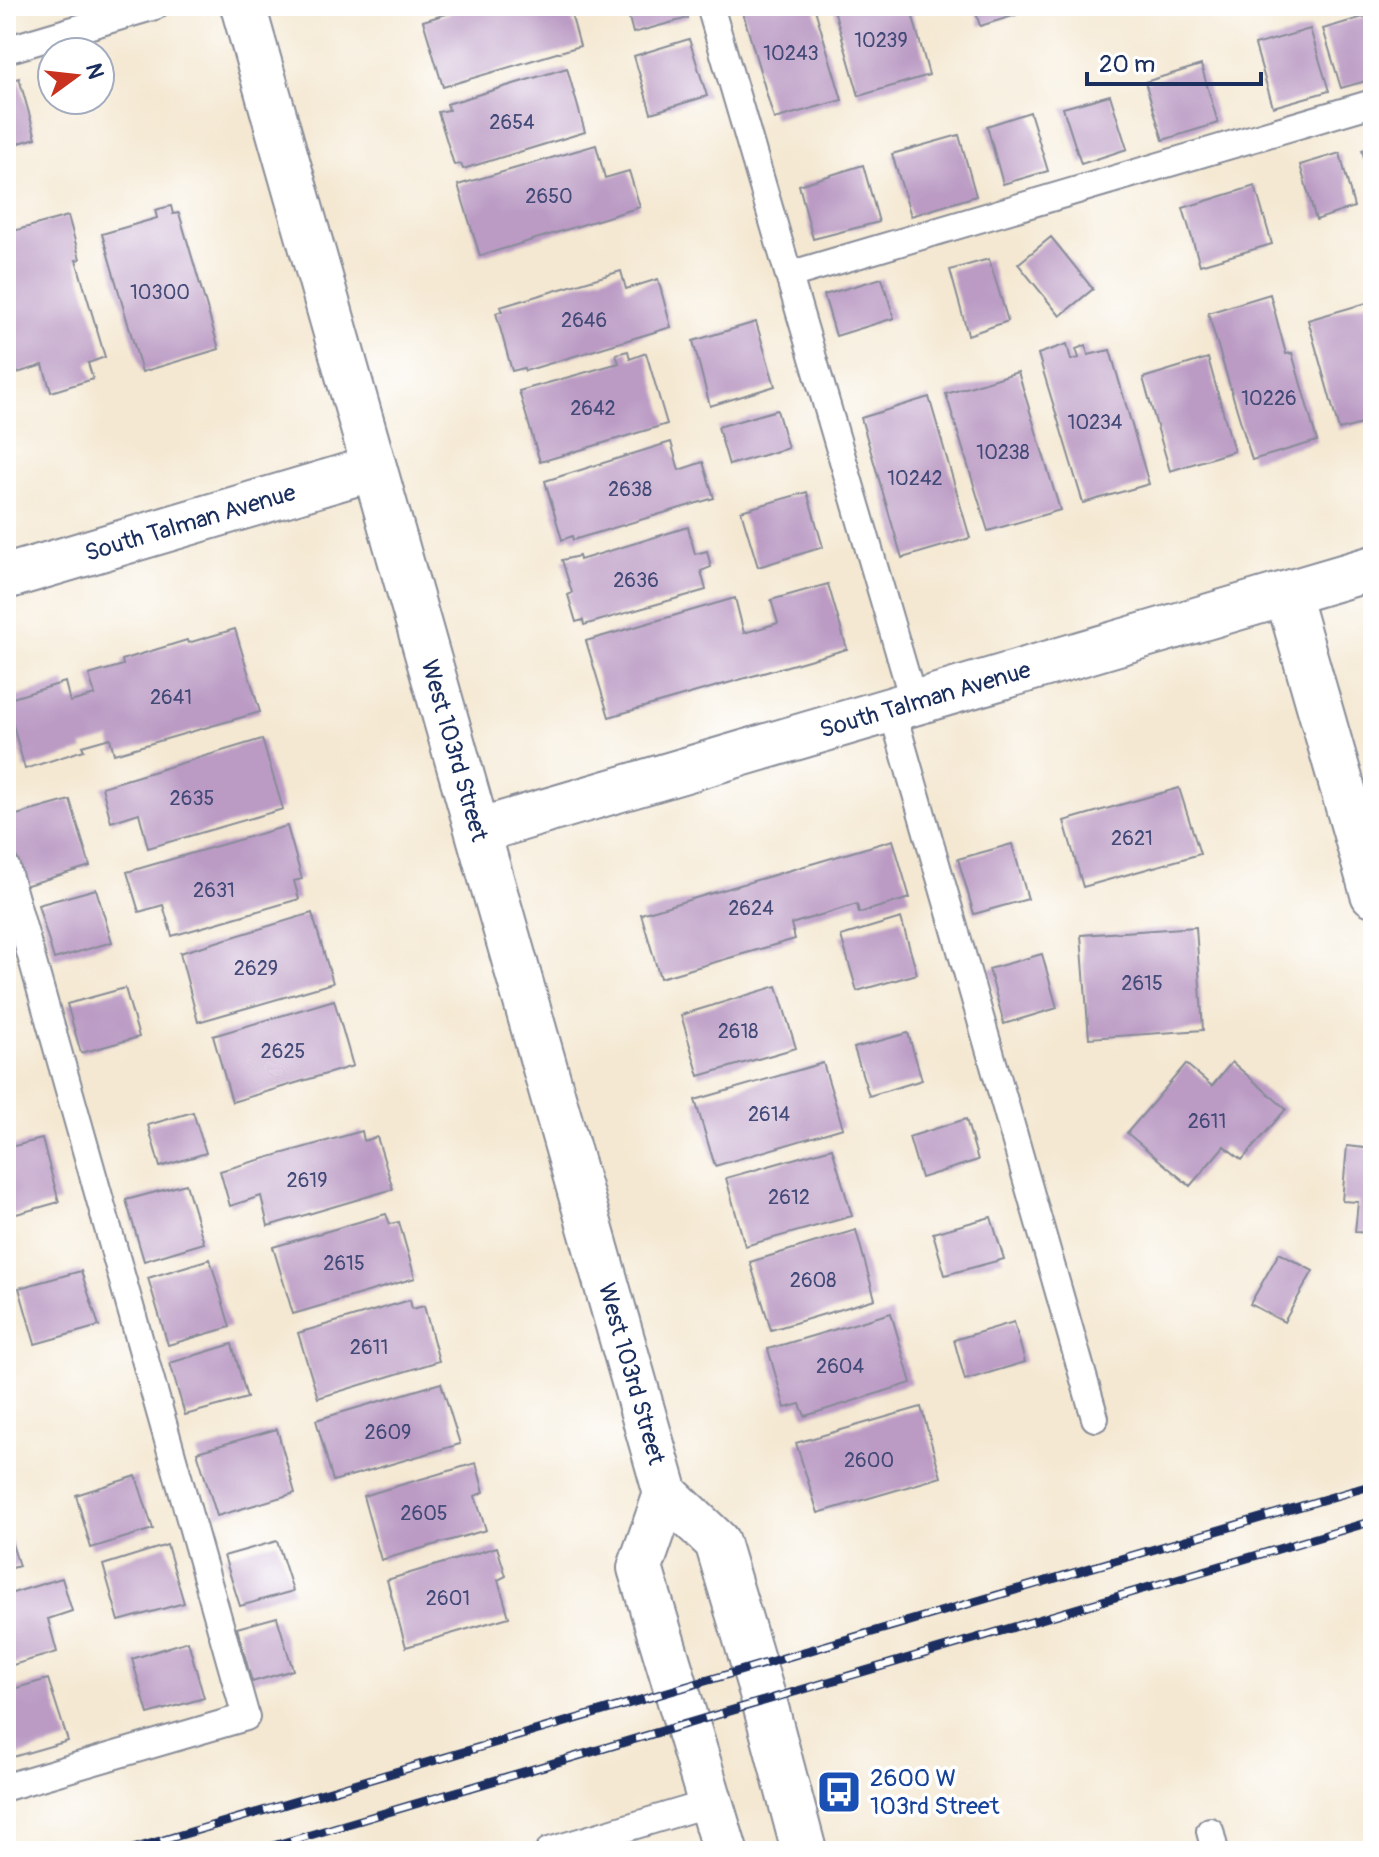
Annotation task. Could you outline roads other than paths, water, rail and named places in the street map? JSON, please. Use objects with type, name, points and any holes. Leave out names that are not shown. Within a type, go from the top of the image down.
[{"type":"main road","name":"West 103rd Street","points":[[243,6],[666,1494],[717,1542],[768,1714],[804,1851]]},
{"type":"main road","name":"South Talman Avenue","points":[[6,577],[374,468]]},
{"type":"main road","name":"South Talman Avenue","points":[[478,831],[1373,568]]},
{"type":"main road","points":[[1287,594],[1373,894]]},
{"type":"main road","name":"West 103rd Street","points":[[666,1494],[640,1568],[725,1851]]},
{"type":"lane","points":[[6,50],[155,6]]},
{"type":"lane","points":[[710,6],[789,275],[1095,1418]]},
{"type":"lane","points":[[789,275],[1373,103]]},
{"type":"lane","points":[[6,867],[246,1717],[6,1787]]},
{"type":"lane","points":[[549,1851],[710,1803]]},
{"type":"railway","points":[[126,1851],[1373,1485]]},
{"type":"railway","points":[[256,1851],[1373,1521]]},
{"type":"place","name":"2600 W 103rd Street","points":[[839,1792]]}]
